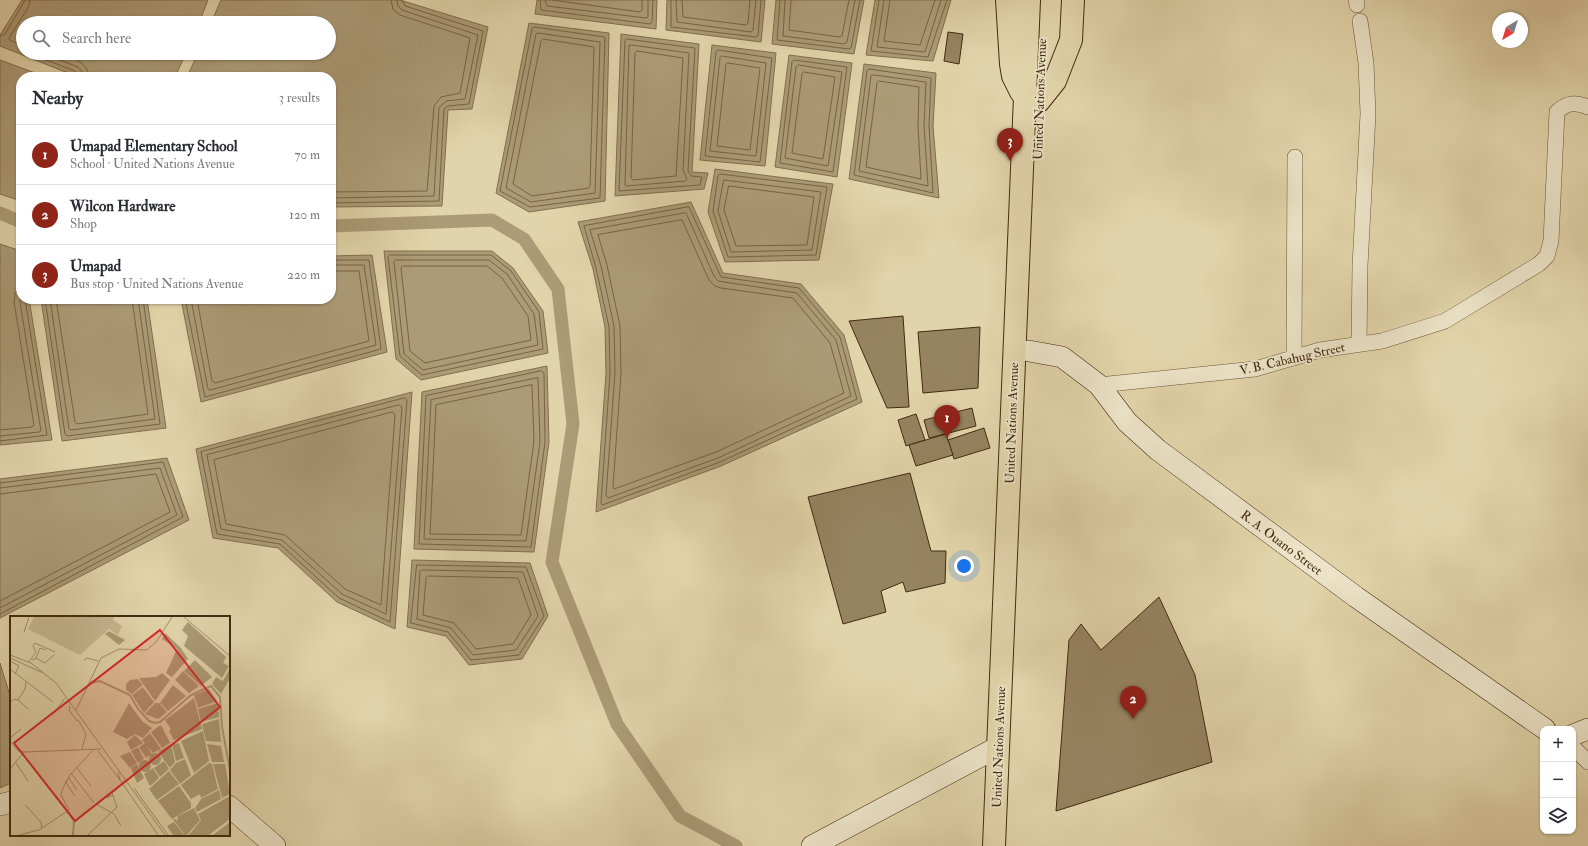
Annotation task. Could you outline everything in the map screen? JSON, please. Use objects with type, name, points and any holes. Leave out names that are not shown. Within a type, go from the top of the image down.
[{"type":"main road","points":[[1007,0],[1013,76],[1032,100],[1055,81],[1070,40],[1073,0]]},
{"type":"main road","name":"United Nations Avenue","points":[[1009,846],[1029,350],[1032,100],[1029,0]]},
{"type":"main road","name":"United Nations Avenue","points":[[994,846],[1032,100],[1044,0]]},
{"type":"street","points":[[1359,344],[1360,266],[1368,114],[1366,63],[1360,21]]},
{"type":"street","name":"V. B. Cabahug Street","points":[[1099,385],[1255,369],[1320,350],[1382,341],[1444,321],[1539,264],[1547,256],[1551,241],[1557,112],[1572,103],[1578,103],[1588,107]]},
{"type":"street","points":[[1294,358],[1295,157]]},
{"type":"street","name":"R. A. Ouano Street","points":[[1029,350],[1062,357],[1099,385],[1127,422],[1158,450],[1356,597],[1541,726]]},
{"type":"street","points":[[1576,734],[1588,729]]},
{"type":"street","points":[[812,846],[998,747]]},
{"type":"street","points":[[1576,750],[1588,762]]},
{"type":"street","points":[[0,805],[10,802]]},
{"type":"street","points":[[230,807],[275,846]]},
{"type":"water","points":[[22,0],[208,0],[202,16],[16,16],[16,52],[0,46],[0,35]]},
{"type":"water","points":[[221,0],[400,0],[488,27],[472,109],[448,110],[442,206],[336,207],[336,72],[189,72],[195,60],[336,60],[336,16],[214,16]]},
{"type":"water","points":[[537,0],[657,0],[656,29],[535,14]]},
{"type":"water","points":[[667,0],[765,0],[761,42],[666,30]]},
{"type":"water","points":[[776,0],[864,0],[854,54],[772,44]]},
{"type":"water","points":[[875,0],[951,0],[933,61],[866,55]]},
{"type":"water","points":[[529,23],[609,33],[605,201],[529,212],[496,193]]},
{"type":"water","points":[[621,34],[699,44],[692,172],[708,173],[704,189],[615,196]]},
{"type":"water","points":[[712,45],[776,53],[765,166],[700,160]]},
{"type":"water","points":[[789,55],[852,63],[837,177],[775,167]]},
{"type":"water","points":[[0,60],[32,72],[16,72],[16,199],[0,194]]},
{"type":"water","points":[[35,60],[183,60],[177,72],[65,72]]},
{"type":"water","points":[[864,64],[936,73],[933,126],[939,198],[849,179]]},
{"type":"water","points":[[715,169],[833,184],[819,260],[725,262],[708,212]]},
{"type":"water","points":[[691,202],[723,273],[801,284],[844,335],[862,402],[721,466],[596,512],[606,373],[605,327],[593,269],[578,222]]},
{"type":"water","points":[[0,244],[16,249],[16,304],[30,304],[52,440],[0,445]]},
{"type":"water","points":[[384,251],[492,251],[513,268],[543,311],[548,353],[421,380],[396,359]]},
{"type":"water","points":[[372,255],[387,352],[201,402],[182,304],[336,304],[336,256]]},
{"type":"water","points":[[42,304],[148,304],[166,428],[62,441]]},
{"type":"water","points":[[547,366],[549,442],[534,552],[414,549],[422,392]]},
{"type":"water","points":[[412,392],[395,629],[337,602],[278,548],[213,538],[196,449]]},
{"type":"water","points":[[167,458],[189,520],[0,618],[0,479]]},
{"type":"water","points":[[412,560],[530,563],[548,616],[522,659],[469,665],[446,636],[407,627]]},
{"type":"water","points":[[0,663],[10,696],[10,783],[0,788]]},
{"type":"building","points":[[948,32],[963,34],[959,64],[944,61]]},
{"type":"building","points":[[903,316],[909,407],[887,408],[849,321]]},
{"type":"building","points":[[980,327],[978,388],[923,393],[918,332]]},
{"type":"building","points":[[972,408],[976,426],[929,438],[924,420]]},
{"type":"building","points":[[916,414],[925,440],[906,446],[898,420]]},
{"type":"building","points":[[984,428],[990,448],[954,459],[948,440]]},
{"type":"building","points":[[946,434],[953,455],[916,466],[909,445]]},
{"type":"building","points":[[910,473],[931,551],[946,551],[945,583],[906,592],[903,582],[881,591],[886,612],[843,624],[808,497]]},
{"type":"building","points":[[1159,597],[1195,675],[1212,762],[1056,811],[1069,640],[1081,624],[1101,650]]},
{"type":"waterway","points":[[0,213],[16,220]]},
{"type":"waterway","points":[[336,226],[492,220],[524,239],[558,289],[573,424],[552,562],[617,724],[680,816],[736,846]]},
{"type":"place","name":"Umapad","points":[[1010,161]]},
{"type":"place","name":"Umapad Elementary School","points":[[947,438]]},
{"type":"place","name":"Wilcon Hardware","points":[[1133,719]]}]
